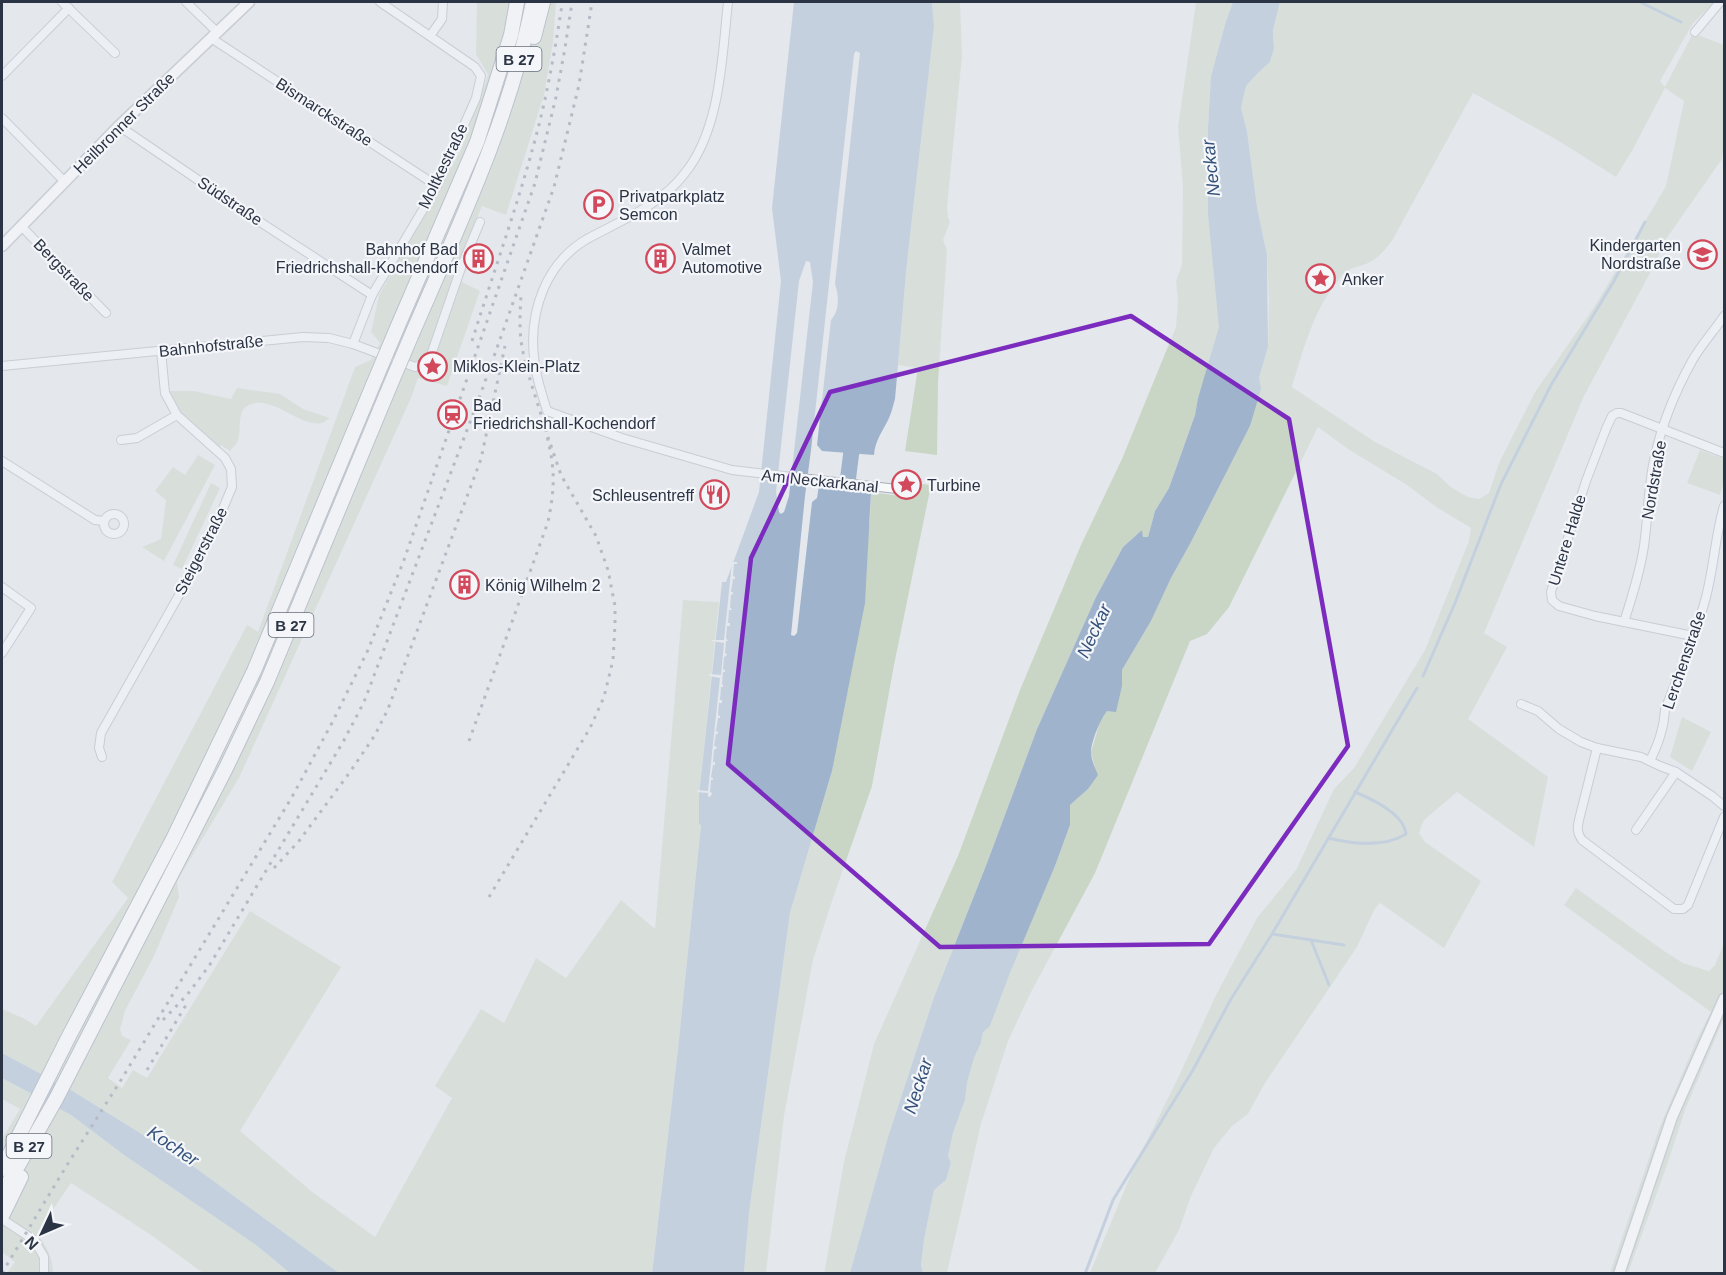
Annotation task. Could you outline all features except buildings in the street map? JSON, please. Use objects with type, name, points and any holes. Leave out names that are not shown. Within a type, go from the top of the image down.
[{"type":"highway","points":[[502,59],[510,2]]},
{"type":"highway","name":"B 27","points":[[2,1169],[173,839],[254,671],[477,142],[511,35],[517,2]]},
{"type":"highway","name":"B 27","points":[[2,1194],[83,1047],[195,830],[267,682],[387,393],[469,205],[503,116],[532,2]]},
{"type":"highway","points":[[503,116],[519,91],[543,2]]},
{"type":"highway","points":[[2,1217],[56,1099]]},
{"type":"highway","points":[[2,1153],[18,1138]]},
{"type":"main road","name":"Heilbronner Straße","points":[[2,246],[119,126],[249,2]]},
{"type":"main road","points":[[1619,1274],[1672,1117],[1725,999]]},
{"type":"street","points":[[62,2],[115,53]]},
{"type":"street","name":"Bismarckstraße","points":[[186,2],[214,35],[437,186]]},
{"type":"street","name":"Moltkestraße","points":[[353,344],[372,295],[437,186],[476,98],[480,76],[475,67],[380,2]]},
{"type":"street","points":[[430,36],[442,20],[443,2]]},
{"type":"street","name":"Am Neckarkanal","points":[[728,2],[718,84],[710,121],[700,147],[685,173],[661,197],[571,250],[546,281],[539,299],[534,356],[536,373],[547,411],[622,438],[716,466],[744,472],[897,489]]},
{"type":"street","points":[[1695,32],[1720,2]]},
{"type":"street","points":[[2,76],[69,8]]},
{"type":"street","points":[[2,118],[65,182]]},
{"type":"street","name":"Südstraße","points":[[119,126],[372,295]]},
{"type":"street","name":"Bahnhofstraße","points":[[2,366],[303,337],[329,338],[353,344],[415,367],[425,363],[431,355],[480,222]]},
{"type":"street","name":"Bergstraße","points":[[22,226],[106,313]]},
{"type":"street","name":"Nordstraße","points":[[1624,622],[1644,547],[1654,458],[1672,405],[1690,365],[1725,316]]},
{"type":"street","name":"Steigerstraße","points":[[102,756],[99,748],[101,733],[187,581],[232,487],[231,469],[225,458],[177,415],[165,393],[161,351]]},
{"type":"street","name":"Untere Halde","points":[[1664,429],[1617,413],[1612,416],[1586,481],[1551,592],[1552,600],[1559,606],[1693,636]]},
{"type":"street","points":[[122,440],[137,438],[177,415]]},
{"type":"street","points":[[1664,429],[1725,453]]},
{"type":"street","points":[[2,461],[95,519],[104,521]]},
{"type":"street","name":"Lerchenstraße","points":[[1650,761],[1661,736],[1665,710],[1706,598],[1725,506]]},
{"type":"street","points":[[2,587],[31,609],[2,653]]},
{"type":"street","points":[[1521,704],[1538,711],[1559,729],[1581,742],[1597,748],[1641,757],[1676,772],[1725,806]]},
{"type":"street","points":[[1597,748],[1577,828],[1578,835],[1674,909],[1683,909],[1688,905],[1725,817]]},
{"type":"street","points":[[1636,830],[1676,772]]},
{"type":"street","points":[[2,1217],[34,1240],[44,1257],[44,1274]]},
{"type":"highlighted area","points":[[1131,316],[1289,419],[1348,746],[1209,944],[940,947],[728,764],[751,558],[830,392]]},
{"type":"green space","points":[[477,2],[556,2],[553,42],[544,95],[506,215],[482,206],[452,277],[480,291],[447,386],[418,378],[239,778],[177,881],[179,897],[154,956],[125,1011],[120,1029],[122,1036],[131,1040],[108,1078],[122,1088],[133,1070],[147,1078],[250,911],[341,967],[240,1131],[311,1191],[375,1237],[452,1098],[435,1086],[481,1009],[504,1023],[536,958],[566,978],[621,900],[655,929],[683,600],[719,602],[699,795],[699,824],[701,824],[652,1273],[339,1273],[193,1166],[71,1090],[2,1053],[2,1009],[36,1026],[128,898],[112,882],[247,625],[258,632],[355,367],[371,360],[380,343],[371,332],[379,295],[460,152],[488,75],[476,54]]},
{"type":"green space","points":[[932,2],[960,2],[962,56],[947,207],[950,222],[943,240],[947,250],[938,382],[937,455],[905,451],[918,368],[898,365],[907,262],[934,27]]},
{"type":"green space","points":[[1196,2],[1233,2],[1211,76],[1208,128],[1208,215],[1220,327],[1195,415],[1169,488],[1155,511],[1148,537],[1143,538],[1142,530],[1123,547],[1096,597],[1037,729],[934,997],[888,1137],[850,1273],[824,1274],[844,1162],[874,1044],[958,856],[1020,690],[1081,545],[1122,459],[1176,327],[1178,301],[1176,281],[1182,265],[1183,187],[1178,127]]},
{"type":"green space","points":[[1280,2],[1715,2],[1693,23],[1660,81],[1665,87],[1693,33],[1724,45],[1722,159],[1664,242],[1656,262],[1584,396],[1484,633],[1507,647],[1468,719],[1548,777],[1534,847],[1457,792],[1424,820],[1419,833],[1425,842],[1481,881],[1444,948],[1380,903],[1374,910],[1357,947],[1265,1083],[1248,1114],[1232,1126],[1214,1148],[1191,1196],[1179,1230],[1155,1273],[1090,1273],[1134,1167],[1216,995],[1257,918],[1296,870],[1334,789],[1354,768],[1425,650],[1469,541],[1471,528],[1348,449],[1318,427],[1229,607],[1207,634],[1190,641],[1095,873],[1030,994],[1008,1041],[981,1124],[947,1273],[923,1273],[921,1265],[924,1240],[934,1190],[946,1180],[951,1163],[948,1156],[953,1133],[965,1100],[974,1058],[983,1032],[990,1025],[1055,866],[1070,825],[1070,805],[1088,789],[1097,775],[1091,752],[1101,718],[1122,686],[1122,670],[1151,621],[1250,426],[1259,378],[1268,347],[1269,300],[1267,255],[1257,207],[1247,131],[1241,108],[1246,86],[1270,62],[1274,49],[1273,30]],"holes":[[[1665,88],[1684,101],[1666,186],[1595,306],[1535,392],[1499,463],[1489,493],[1479,499],[1468,497],[1452,488],[1437,474],[1375,442],[1292,387],[1309,334],[1327,296],[1344,273],[1374,260],[1393,239],[1473,93],[1559,141],[1616,177]]]},
{"type":"green space","points":[[237,388],[280,394],[303,409],[330,418],[322,423],[313,423],[267,404],[249,405],[242,411],[237,443],[230,451],[221,445],[218,450],[179,413],[167,391],[194,391],[231,399]]},
{"type":"green space","points":[[1700,450],[1724,459],[1724,482],[1720,495],[1687,483]]},
{"type":"green space","points":[[198,455],[215,465],[164,561],[142,547],[161,539],[166,500],[155,491],[173,467],[185,475]]},
{"type":"green space","points":[[901,482],[931,485],[872,786],[813,960],[784,1116],[766,1273],[744,1274],[749,1213],[790,913],[832,771],[870,519],[871,492],[900,496]]},
{"type":"green space","points":[[211,483],[220,488],[182,569],[173,565]]},
{"type":"green space","points":[[1682,717],[1711,732],[1692,771],[1670,757]]},
{"type":"green space","points":[[1576,888],[1683,963],[1709,971],[1715,965],[1724,943],[1724,1018],[1685,1110],[1628,1273],[1610,1273],[1659,1129],[1697,1039],[1711,1012],[1564,905]]},
{"type":"green space","points":[[2,1078],[71,1115],[124,1155],[256,1245],[290,1273],[203,1273],[151,1235],[71,1183],[37,1233],[52,1262],[53,1273],[7,1273],[15,1262],[2,1254],[2,1139],[20,1109],[2,1099]]},
{"type":"water","points":[[794,2],[932,2],[934,27],[907,262],[895,399],[874,455],[822,451],[817,445],[831,320],[838,303],[835,284],[860,53],[856,51],[854,54],[791,635],[794,636],[797,633],[812,502],[817,498],[819,485],[871,492],[865,603],[832,771],[790,913],[749,1213],[744,1273],[652,1274],[701,825],[699,824],[699,795],[722,582],[726,582],[759,492],[781,281],[772,208]],"holes":[[[806,261],[810,262],[813,282],[789,496],[784,512],[781,514],[776,492],[799,281]]]},
{"type":"water","points":[[1233,2],[1280,2],[1273,30],[1274,49],[1270,62],[1246,86],[1241,108],[1247,131],[1257,207],[1267,255],[1268,347],[1259,378],[1261,389],[1250,426],[1151,621],[1122,670],[1122,686],[1116,712],[1107,711],[1097,730],[1091,751],[1098,775],[1088,789],[1070,805],[1070,825],[1055,866],[990,1026],[983,1032],[974,1058],[965,1100],[953,1133],[948,1156],[951,1163],[946,1180],[934,1190],[924,1240],[921,1265],[923,1273],[850,1273],[888,1137],[934,997],[1037,729],[1096,597],[1123,547],[1142,530],[1143,537],[1148,537],[1155,511],[1169,488],[1195,415],[1219,327],[1208,215],[1208,128],[1211,76]]},
{"type":"water","points":[[2,1053],[71,1090],[193,1166],[339,1273],[290,1273],[256,1245],[124,1155],[71,1115],[2,1078]]},
{"type":"pier","points":[[732,562],[737,562],[737,564],[734,564],[735,579],[733,579],[730,607],[732,610],[729,610],[728,623],[730,626],[727,626],[728,641],[726,641],[725,653],[727,654],[724,657],[725,672],[723,672],[720,700],[722,703],[719,703],[720,718],[718,718],[716,731],[718,734],[716,734],[714,746],[717,747],[714,750],[715,765],[713,765],[711,777],[713,780],[711,780],[710,792],[712,793],[709,797],[708,793],[697,792],[697,790],[708,791],[720,678],[709,676],[709,674],[721,675],[724,643],[712,640],[724,640]]},
{"type":"waterway","points":[[1640,2],[1681,22]]},
{"type":"waterway","points":[[1423,676],[1455,603],[1501,484],[1551,385],[1614,281],[1645,222]]},
{"type":"waterway","name":"Neckar","points":[[844,510],[854,431]]},
{"type":"waterway","points":[[1085,1274],[1113,1200],[1193,1070],[1231,999],[1272,934],[1417,688]]},
{"type":"waterway","points":[[1328,838],[1348,842],[1378,843],[1406,834],[1400,820],[1386,808],[1355,792]]},
{"type":"waterway","points":[[1272,934],[1344,945]]},
{"type":"waterway","points":[[1311,940],[1329,985]]},
{"type":"railway","points":[[2,1273],[292,797],[368,650],[404,560],[535,183],[556,97],[572,2]]},
{"type":"railway","points":[[163,1020],[187,995],[209,966],[343,742],[364,702],[481,393],[554,187],[579,85],[592,2]]},
{"type":"railway","points":[[472,341],[535,140],[562,5]]},
{"type":"railway","points":[[469,741],[548,522],[552,500],[553,477],[550,447],[522,347],[521,296]]},
{"type":"railway","points":[[274,868],[299,841],[350,772],[375,735],[388,709],[481,459],[505,346]]},
{"type":"railway","points":[[489,897],[590,728],[604,697],[613,660],[615,606],[608,570],[596,536],[561,475],[548,437]]},
{"type":"railway","points":[[147,1070],[186,1005]]},
{"type":"place","name":"Privatparkplatz Semcon","points":[[598,205]]},
{"type":"place","name":"Kindergarten Nordstraße","points":[[1702,254]]},
{"type":"place","name":"Bahnhof Bad Friedrichshall-Kochendorf","points":[[479,258]]},
{"type":"place","name":"Valmet Automotive","points":[[661,258]]},
{"type":"place","name":"Anker","points":[[1321,279]]},
{"type":"place","name":"Miklos-Klein-Platz","points":[[432,366]]},
{"type":"place","name":"Bad Friedrichshall-Kochendorf","points":[[452,414]]},
{"type":"place","name":"Turbine","points":[[906,485]]},
{"type":"place","name":"Schleusentreff","points":[[715,495]]},
{"type":"place","name":"König Wilhelm 2","points":[[464,585]]},
{"type":"water label","name":"Kocher","points":[[173,1146]]}]
